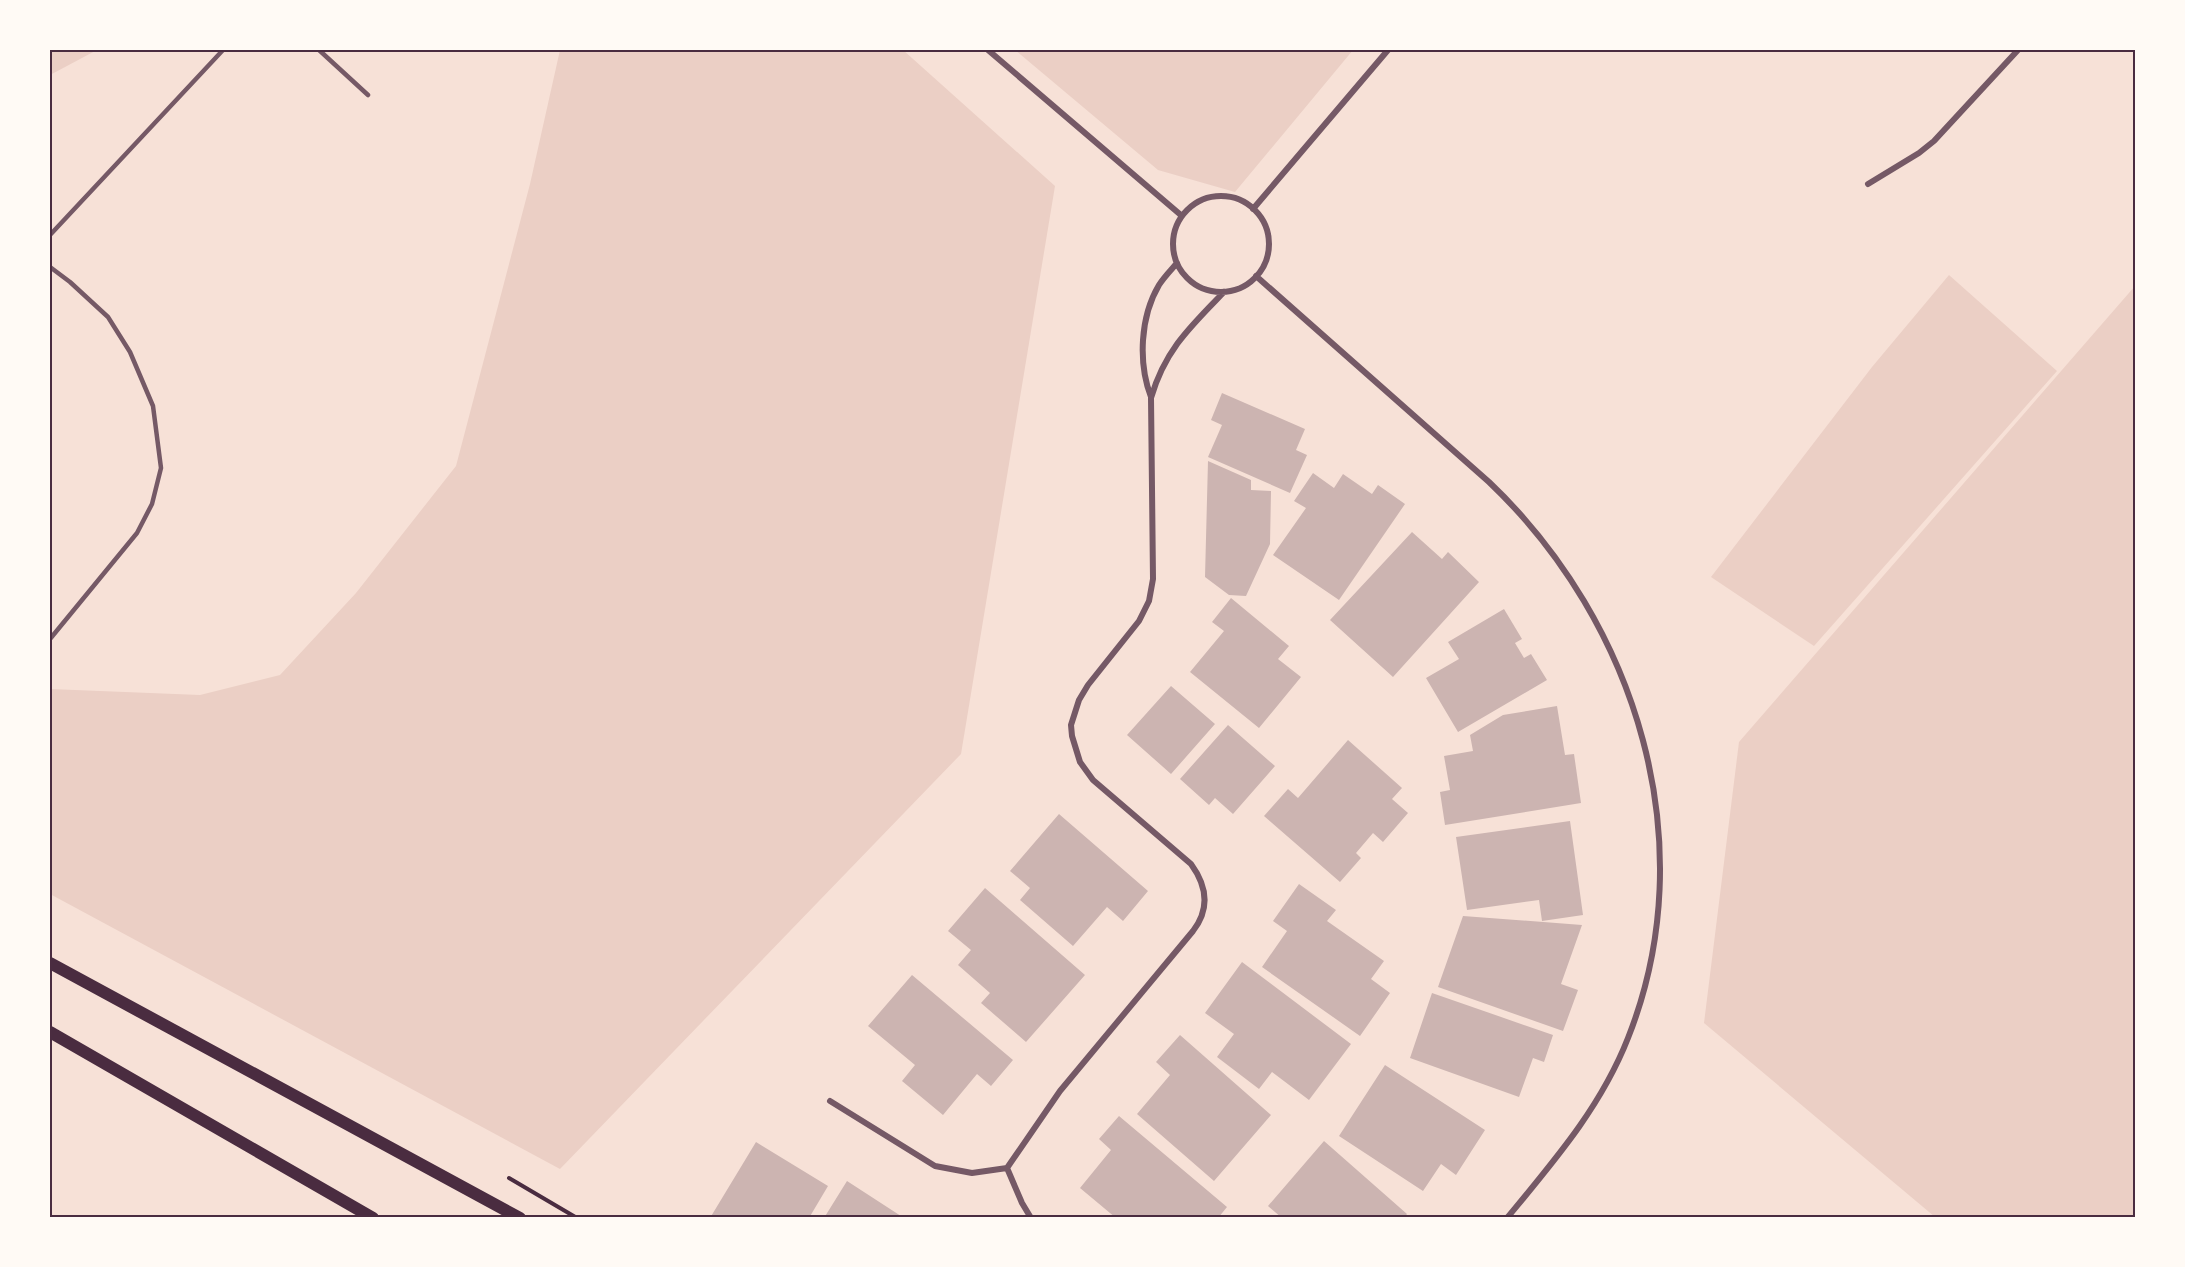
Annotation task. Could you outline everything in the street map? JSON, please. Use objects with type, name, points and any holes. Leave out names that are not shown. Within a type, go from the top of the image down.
[{"type":"main road","points":[[50,963],[520,1218]]},
{"type":"main road","points":[[50,1032],[373,1218]]},
{"type":"street","points":[[988,50],[1182,216]]},
{"type":"street","points":[[1253,209],[1388,50]]},
{"type":"street","points":[[1868,184],[1919,153],[1934,141],[2018,50]]},
{"type":"street","points":[[1211,196],[1238,199],[1253,209],[1264,224],[1269,242],[1266,261],[1256,276],[1242,287],[1215,292],[1197,286],[1183,274],[1177,263],[1172,241],[1174,231],[1182,216],[1195,203],[1211,196]]},
{"type":"street","points":[[830,1101],[935,1166],[972,1173],[1007,1168],[1060,1091],[1193,931],[1204,908],[1205,890],[1191,864],[1093,780],[1080,762],[1072,736],[1073,719],[1083,693],[1139,621],[1152,591],[1151,398],[1145,379],[1143,359],[1152,298],[1160,283],[1177,263]]},
{"type":"street","points":[[1256,276],[1490,482],[1541,536],[1562,564],[1608,644],[1641,730],[1650,766],[1659,826],[1657,924],[1644,995],[1628,1039],[1598,1100],[1565,1148],[1507,1218]]},
{"type":"street","points":[[1151,398],[1160,370],[1180,338],[1224,292]]},
{"type":"street","points":[[1007,1168],[1031,1218]]},
{"type":"lane","points":[[50,235],[224,50]]},
{"type":"lane","points":[[319,50],[368,95]]},
{"type":"lane","points":[[50,267],[108,317],[130,352],[153,406],[161,468],[152,504],[137,533],[50,639]]},
{"type":"path","points":[[509,1178],[577,1218]]},
{"type":"shaded area","points":[[50,50],[97,50],[50,75]]},
{"type":"shaded area","points":[[560,50],[903,50],[1055,186],[961,754],[560,1169],[50,894],[50,689],[200,695],[280,675],[356,593],[456,466],[530,184]]},
{"type":"shaded area","points":[[1015,50],[1353,50],[1235,192],[1158,170]]},
{"type":"shaded area","points":[[1949,275],[2057,371],[1814,646],[1711,577],[1872,367]]},
{"type":"shaded area","points":[[2135,286],[2135,1217],[1935,1217],[1704,1023],[1739,742]]},
{"type":"building","points":[[1222,393],[1305,429],[1296,450],[1307,455],[1290,493],[1208,457],[1222,425],[1211,420]]},
{"type":"building","points":[[1208,461],[1251,480],[1251,490],[1271,491],[1270,544],[1246,596],[1229,595],[1205,577]]},
{"type":"building","points":[[1313,473],[1334,488],[1343,474],[1372,494],[1378,485],[1405,504],[1339,600],[1273,555],[1306,508],[1294,501]]},
{"type":"building","points":[[1412,532],[1442,559],[1448,552],[1479,582],[1393,677],[1330,620]]},
{"type":"building","points":[[1231,598],[1289,646],[1278,659],[1301,677],[1259,728],[1190,672],[1224,631],[1212,622]]},
{"type":"building","points":[[1504,609],[1522,639],[1515,643],[1524,658],[1531,654],[1547,680],[1458,732],[1426,678],[1459,659],[1448,642]]},
{"type":"building","points":[[1171,686],[1215,724],[1171,774],[1127,735]]},
{"type":"building","points":[[1557,706],[1565,755],[1574,754],[1581,803],[1445,825],[1440,792],[1450,790],[1444,756],[1473,751],[1470,735],[1503,715]]},
{"type":"building","points":[[1228,725],[1275,766],[1233,814],[1215,798],[1209,805],[1180,779]]},
{"type":"building","points":[[1348,740],[1402,788],[1392,799],[1408,813],[1383,842],[1373,833],[1356,853],[1361,858],[1340,882],[1264,816],[1288,789],[1298,798]]},
{"type":"building","points":[[1059,814],[1148,891],[1123,921],[1107,907],[1073,946],[1020,900],[1030,888],[1010,871]]},
{"type":"building","points":[[1570,821],[1583,915],[1542,921],[1539,900],[1467,910],[1456,837]]},
{"type":"building","points":[[1299,884],[1336,910],[1327,921],[1384,961],[1371,979],[1390,993],[1360,1036],[1262,967],[1287,931],[1273,921]]},
{"type":"building","points":[[985,888],[1085,975],[1026,1042],[981,1003],[990,993],[958,965],[971,950],[948,931]]},
{"type":"building","points":[[1463,916],[1582,925],[1561,984],[1578,990],[1563,1031],[1438,987]]},
{"type":"building","points":[[1242,962],[1351,1044],[1309,1100],[1272,1072],[1259,1089],[1217,1057],[1234,1034],[1205,1013]]},
{"type":"building","points":[[912,975],[1013,1060],[991,1086],[977,1074],[943,1115],[902,1081],[915,1065],[868,1026]]},
{"type":"building","points":[[1432,993],[1553,1035],[1544,1062],[1533,1058],[1519,1097],[1410,1058]]},
{"type":"building","points":[[1180,1035],[1271,1115],[1214,1181],[1137,1114],[1170,1075],[1156,1062]]},
{"type":"building","points":[[1385,1065],[1485,1130],[1456,1175],[1441,1164],[1423,1191],[1339,1136]]},
{"type":"building","points":[[1119,1116],[1227,1207],[1218,1218],[1116,1218],[1080,1188],[1111,1150],[1099,1139]]},
{"type":"building","points":[[1324,1141],[1407,1214],[1404,1218],[1282,1218],[1268,1206]]},
{"type":"building","points":[[756,1142],[828,1186],[809,1218],[710,1218]]},
{"type":"building","points":[[847,1181],[904,1218],[824,1218]]}]
